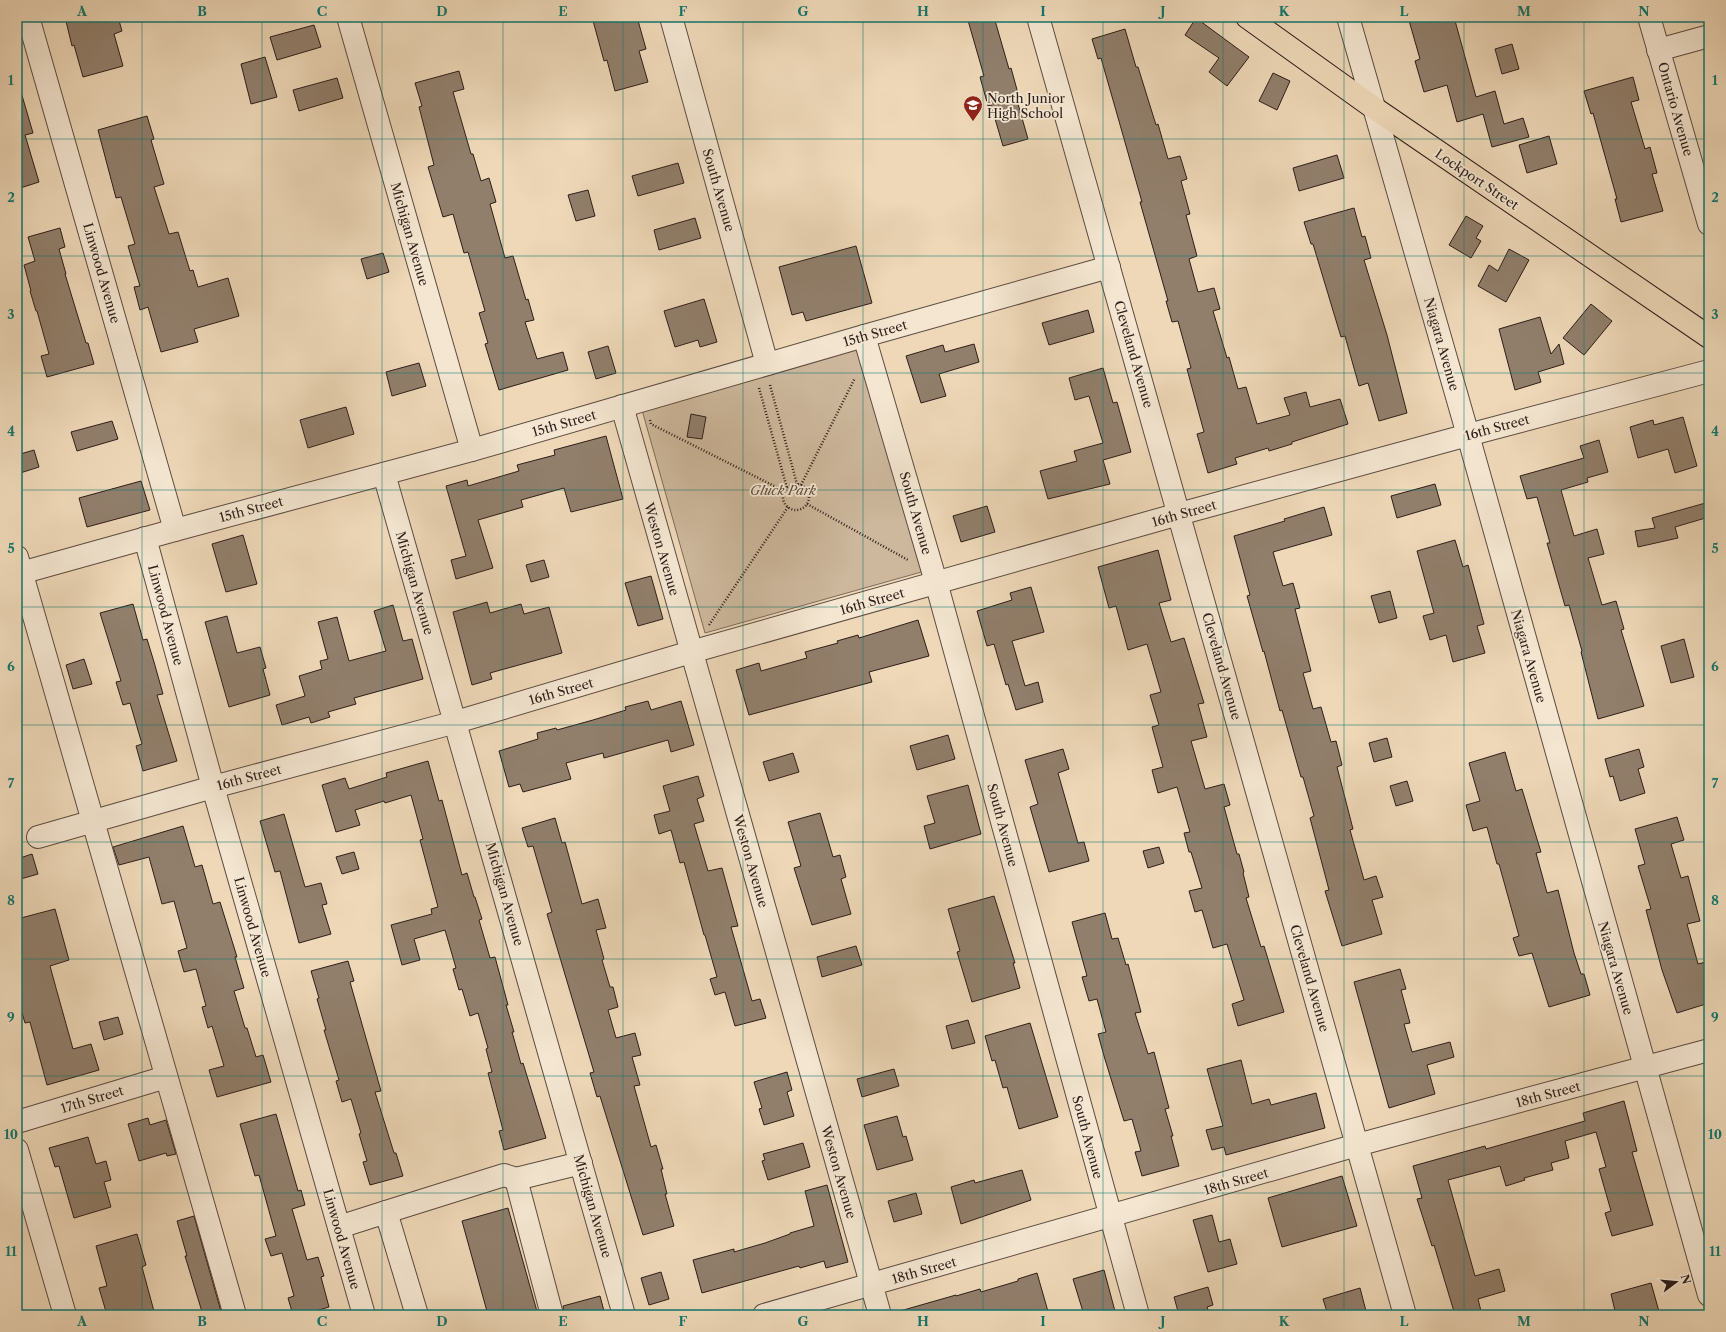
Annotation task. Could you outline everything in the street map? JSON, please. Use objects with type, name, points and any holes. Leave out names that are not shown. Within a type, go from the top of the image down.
[{"type":"main road","name":"Lockport Street","points":[[1247,17],[1374,108],[1709,337]]},
{"type":"street","name":"Linwood Avenue","points":[[28,17],[175,530]]},
{"type":"street","name":"Michigan Avenue","points":[[348,17],[472,450]]},
{"type":"street","name":"South Avenue","points":[[671,17],[769,374]]},
{"type":"street","name":"Cleveland Avenue","points":[[1038,17],[1405,1315]]},
{"type":"street","name":"Niagara Avenue","points":[[1348,17],[1468,435],[1644,1068],[1709,1295]]},
{"type":"street","name":"Ontario Avenue","points":[[1649,17],[1709,224]]},
{"type":"street","points":[[1658,50],[1709,36]]},
{"type":"street","name":"15th Street","points":[[19,568],[145,538],[384,474],[622,406],[769,374],[864,336],[1109,267]]},
{"type":"street","name":"South Avenue","points":[[864,336],[936,582],[1138,1315]]},
{"type":"street","name":"16th Street","points":[[38,837],[213,787],[456,722],[691,652],[1179,514],[1709,371]]},
{"type":"street","name":"Weston Avenue","points":[[622,406],[880,1315]]},
{"type":"street","name":"Michigan Avenue","points":[[384,474],[624,1315]]},
{"type":"street","name":"Linwood Avenue","points":[[145,538],[213,787],[364,1315]]},
{"type":"street","points":[[19,568],[235,1315]]},
{"type":"street","name":"18th Street","points":[[764,1315],[1358,1145],[1709,1050]]},
{"type":"street","name":"17th Street","points":[[17,1122],[166,1077]]},
{"type":"street","points":[[17,1150],[65,1315]]},
{"type":"street","points":[[339,1227],[504,1175],[516,1179],[581,1163]]},
{"type":"street","points":[[516,1179],[552,1315]]},
{"type":"street","points":[[386,1212],[417,1315]]},
{"type":"path","points":[[769,374],[777,383]]},
{"type":"path","points":[[752,390],[759,388],[769,374]]},
{"type":"path","points":[[769,374],[797,484]]},
{"type":"path","points":[[801,485],[856,377]]},
{"type":"path","points":[[759,388],[786,488]]},
{"type":"path","points":[[657,417],[650,419],[651,424],[784,491]]},
{"type":"path","points":[[792,484],[797,484],[801,485],[807,491],[809,496],[807,504],[803,508],[796,510],[788,507],[783,501],[784,491],[786,488],[792,484]]},
{"type":"path","points":[[807,504],[910,561]]},
{"type":"path","points":[[708,627],[788,507]]},
{"type":"green space","name":"Gluck Park","points":[[861,348],[925,571],[705,633],[642,410]]},
{"type":"building","points":[[65,17],[118,17],[122,31],[114,34],[123,66],[83,77],[74,45],[72,46]]},
{"type":"building","points":[[592,17],[637,17],[646,49],[639,51],[648,82],[615,91],[607,60],[604,61]]},
{"type":"building","points":[[967,17],[994,17],[1009,69],[1011,68],[1019,97],[1016,97],[1028,139],[1003,146],[991,105],[988,106],[980,77],[984,76]]},
{"type":"building","points":[[1408,17],[1454,17],[1476,97],[1495,91],[1504,124],[1523,118],[1529,137],[1492,147],[1483,114],[1457,122],[1447,85],[1424,92],[1415,61],[1420,59]]},
{"type":"building","points":[[1196,18],[1249,57],[1227,86],[1209,72],[1219,58],[1185,35]]},
{"type":"building","points":[[314,25],[321,47],[277,60],[270,37]]},
{"type":"building","points":[[1125,29],[1136,67],[1138,67],[1156,125],[1158,124],[1168,159],[1180,156],[1187,179],[1181,181],[1190,214],[1186,215],[1197,256],[1189,259],[1198,292],[1214,288],[1220,309],[1213,311],[1227,358],[1229,357],[1238,389],[1246,387],[1257,424],[1290,415],[1284,398],[1306,392],[1310,407],[1340,399],[1348,424],[1269,451],[1268,448],[1235,458],[1237,464],[1208,473],[1197,434],[1204,432],[1187,369],[1191,368],[1178,321],[1172,322],[1166,301],[1168,301],[1140,202],[1142,202],[1101,58],[1098,59],[1092,39]]},
{"type":"building","points":[[1512,44],[1519,69],[1502,74],[1495,49]]},
{"type":"building","points":[[265,57],[277,97],[251,104],[241,64]]},
{"type":"building","points":[[459,71],[464,89],[453,92],[471,154],[473,154],[481,181],[489,178],[496,202],[490,204],[505,258],[513,256],[526,300],[528,299],[534,320],[525,322],[537,359],[563,352],[568,370],[499,390],[485,344],[488,343],[479,313],[485,311],[468,252],[464,253],[453,214],[443,217],[428,167],[434,165],[419,107],[422,106],[415,83]]},
{"type":"building","points":[[1273,73],[1290,81],[1277,110],[1259,101]]},
{"type":"building","points":[[1633,77],[1639,100],[1631,102],[1645,149],[1650,147],[1657,173],[1652,174],[1663,211],[1621,222],[1615,199],[1617,199],[1593,113],[1591,114],[1584,91]]},
{"type":"building","points":[[337,78],[343,98],[299,111],[293,90]]},
{"type":"building","points":[[21,92],[33,133],[25,135],[39,182],[17,189],[17,93]]},
{"type":"building","points":[[147,116],[154,139],[151,140],[164,184],[154,187],[169,234],[178,232],[190,271],[193,270],[198,287],[228,278],[239,316],[194,329],[198,342],[161,352],[148,307],[140,310],[134,287],[140,286],[128,246],[135,244],[121,197],[116,198],[98,130]]},
{"type":"building","points":[[1549,136],[1557,164],[1527,173],[1519,145]]},
{"type":"building","points":[[1337,155],[1344,178],[1299,191],[1293,168]]},
{"type":"building","points":[[678,163],[684,183],[638,196],[632,176]]},
{"type":"building","points":[[588,190],[595,216],[576,221],[568,195]]},
{"type":"building","points":[[1354,208],[1362,237],[1365,236],[1371,258],[1364,260],[1387,335],[1407,413],[1379,421],[1368,383],[1359,386],[1345,336],[1341,337],[1313,244],[1311,244],[1304,222]]},
{"type":"building","points":[[1466,216],[1483,226],[1476,238],[1481,241],[1471,258],[1449,245]]},
{"type":"building","points":[[695,218],[701,238],[659,250],[654,230]]},
{"type":"building","points":[[60,228],[65,247],[59,249],[65,274],[94,364],[47,377],[41,356],[49,354],[30,291],[24,265],[35,261],[28,237]]},
{"type":"building","points":[[856,246],[872,303],[806,321],[803,312],[792,315],[779,267]]},
{"type":"building","points":[[1509,249],[1529,260],[1506,302],[1478,286],[1489,265],[1498,271]]},
{"type":"building","points":[[383,253],[389,272],[367,279],[361,259]]},
{"type":"building","points":[[704,299],[717,342],[700,347],[698,340],[675,347],[664,311]]},
{"type":"building","points":[[1591,304],[1612,321],[1584,355],[1563,338]]},
{"type":"building","points":[[1088,310],[1094,332],[1049,345],[1042,323]]},
{"type":"building","points":[[1540,317],[1551,354],[1559,344],[1564,364],[1538,372],[1541,382],[1515,390],[1499,329]]},
{"type":"building","points":[[974,344],[979,362],[939,374],[946,396],[921,403],[906,356],[943,345],[945,352]]},
{"type":"building","points":[[608,346],[616,373],[596,379],[588,352]]},
{"type":"building","points":[[419,363],[426,386],[392,396],[386,372]]},
{"type":"building","points":[[1103,368],[1113,403],[1117,402],[1131,452],[1103,460],[1110,484],[1048,499],[1040,471],[1077,461],[1074,451],[1103,443],[1089,396],[1075,400],[1069,378]]},
{"type":"building","points":[[346,407],[354,434],[308,448],[300,420]]},
{"type":"building","points":[[691,414],[706,417],[702,439],[687,437]]},
{"type":"building","points":[[1683,417],[1697,466],[1675,473],[1668,449],[1638,458],[1630,427],[1653,420],[1654,425]]},
{"type":"building","points":[[112,421],[118,439],[77,451],[71,432]]},
{"type":"building","points":[[606,436],[623,499],[571,512],[564,488],[521,500],[523,507],[478,520],[493,568],[456,579],[451,560],[466,556],[446,486],[467,480],[468,486],[519,471],[517,465],[555,455],[554,450]]},
{"type":"building","points":[[1599,440],[1608,472],[1587,478],[1588,482],[1561,490],[1574,536],[1597,529],[1604,554],[1588,558],[1602,605],[1616,601],[1624,629],[1621,630],[1644,706],[1598,719],[1581,652],[1582,651],[1569,605],[1565,606],[1547,543],[1550,543],[1537,497],[1527,499],[1520,476],[1584,458],[1580,446]]},
{"type":"building","points":[[34,450],[39,467],[17,474],[17,455]]},
{"type":"building","points":[[141,481],[150,510],[87,527],[79,498]]},
{"type":"building","points":[[1435,484],[1441,505],[1397,518],[1391,496]]},
{"type":"building","points":[[1709,502],[1709,517],[1675,527],[1678,538],[1638,547],[1635,531],[1655,528],[1652,518]]},
{"type":"building","points":[[987,506],[995,532],[961,542],[953,516]]},
{"type":"building","points":[[1324,507],[1332,535],[1273,552],[1283,586],[1293,583],[1300,608],[1295,609],[1311,671],[1303,673],[1313,709],[1321,707],[1331,742],[1336,741],[1342,765],[1337,767],[1353,829],[1350,830],[1364,880],[1376,876],[1383,897],[1372,900],[1382,934],[1342,946],[1325,891],[1329,890],[1310,818],[1314,816],[1282,710],[1280,711],[1247,596],[1250,595],[1234,536],[1285,521],[1284,519]]},
{"type":"building","points":[[243,535],[257,584],[226,592],[212,544]]},
{"type":"building","points":[[1455,540],[1463,567],[1468,565],[1484,624],[1477,626],[1485,653],[1453,662],[1446,635],[1430,640],[1423,616],[1434,613],[1417,551]]},
{"type":"building","points":[[1158,550],[1171,600],[1159,603],[1171,642],[1184,638],[1204,703],[1198,704],[1207,737],[1191,741],[1205,789],[1224,784],[1230,805],[1224,807],[1237,854],[1239,854],[1244,872],[1249,897],[1246,898],[1261,947],[1264,946],[1284,1012],[1238,1026],[1232,1004],[1244,1000],[1227,944],[1213,948],[1202,910],[1195,912],[1189,891],[1202,888],[1184,833],[1190,832],[1177,787],[1158,793],[1152,770],[1163,767],[1152,727],[1159,725],[1150,695],[1161,692],[1147,644],[1128,650],[1116,606],[1109,608],[1098,567]]},
{"type":"building","points":[[544,560],[549,577],[531,582],[526,565]]},
{"type":"building","points":[[651,576],[663,619],[638,626],[625,583]]},
{"type":"building","points":[[1031,587],[1044,632],[1012,641],[1025,686],[1038,682],[1043,702],[1016,710],[1008,684],[1006,685],[994,644],[987,646],[977,611],[1012,600],[1010,593]]},
{"type":"building","points":[[1390,591],[1397,618],[1379,623],[1371,596]]},
{"type":"building","points":[[487,602],[490,613],[521,604],[524,614],[549,607],[562,653],[490,673],[492,679],[472,685],[453,612]]},
{"type":"building","points":[[133,604],[143,640],[147,639],[163,694],[157,695],[177,761],[143,771],[136,746],[142,744],[130,703],[123,705],[116,682],[121,681],[100,613]]},
{"type":"building","points":[[393,605],[403,641],[412,639],[423,679],[354,698],[356,704],[328,712],[330,717],[311,723],[309,717],[282,725],[276,705],[305,696],[299,676],[322,669],[320,661],[328,659],[318,622],[337,617],[349,661],[386,651],[374,611]]},
{"type":"building","points":[[227,616],[237,653],[260,647],[266,668],[263,669],[270,695],[229,707],[205,622]]},
{"type":"building","points":[[918,620],[929,656],[869,672],[872,682],[749,715],[736,670],[759,663],[761,671],[807,658],[805,652],[838,643],[837,641],[858,635],[859,638]]},
{"type":"building","points":[[1684,639],[1694,677],[1671,683],[1661,646]]},
{"type":"building","points":[[84,659],[92,684],[73,689],[66,665]]},
{"type":"building","points":[[648,701],[651,710],[681,701],[694,745],[671,752],[668,740],[604,758],[603,753],[566,763],[571,779],[523,792],[520,784],[509,787],[499,751],[538,739],[537,733],[556,728],[557,730],[593,720],[626,710],[625,707]]},
{"type":"building","points":[[948,735],[955,759],[917,770],[910,746]]},
{"type":"building","points":[[1387,738],[1392,757],[1374,762],[1369,743]]},
{"type":"building","points":[[1063,749],[1069,769],[1058,773],[1078,843],[1084,842],[1089,861],[1049,872],[1030,807],[1038,804],[1025,760]]},
{"type":"building","points":[[1639,749],[1644,767],[1638,769],[1645,793],[1620,801],[1613,776],[1610,777],[1605,759]]},
{"type":"building","points":[[1505,752],[1516,791],[1522,789],[1541,852],[1536,853],[1547,893],[1558,890],[1574,953],[1581,974],[1584,974],[1590,995],[1549,1007],[1532,953],[1519,956],[1513,938],[1519,936],[1487,827],[1473,831],[1466,805],[1480,801],[1469,763]]},
{"type":"building","points":[[793,753],[799,772],[769,781],[763,762]]},
{"type":"building","points":[[428,761],[439,801],[442,800],[462,875],[467,873],[482,919],[479,920],[490,958],[495,957],[508,1005],[506,1005],[521,1064],[523,1063],[546,1138],[504,1150],[499,1131],[503,1130],[488,1073],[492,1072],[486,1049],[488,1048],[478,1013],[470,1016],[462,989],[459,990],[453,969],[456,968],[445,930],[414,939],[420,960],[402,965],[391,925],[432,914],[431,909],[438,907],[420,840],[423,839],[411,795],[355,810],[360,825],[336,832],[322,785],[345,778],[349,789],[387,777],[386,773]]},
{"type":"building","points":[[698,776],[704,796],[697,799],[704,821],[694,824],[708,871],[722,868],[738,926],[731,927],[752,1001],[760,999],[766,1018],[735,1026],[725,992],[715,995],[710,979],[717,977],[684,862],[680,863],[671,830],[659,834],[654,815],[670,811],[663,786]]},
{"type":"building","points":[[1407,781],[1413,801],[1396,806],[1390,786]]},
{"type":"building","points":[[968,785],[981,834],[930,849],[924,826],[935,823],[927,796]]},
{"type":"building","points":[[820,813],[833,857],[840,855],[846,877],[841,879],[851,914],[812,925],[794,868],[801,866],[788,822]]},
{"type":"building","points":[[284,814],[305,887],[321,883],[327,904],[322,905],[331,934],[299,943],[280,871],[275,872],[260,821]]},
{"type":"building","points":[[1677,817],[1684,840],[1671,844],[1681,878],[1688,876],[1700,921],[1687,924],[1698,964],[1706,962],[1709,972],[1709,1003],[1677,1013],[1662,970],[1646,910],[1651,909],[1638,866],[1645,864],[1635,829]]},
{"type":"building","points":[[555,818],[562,843],[565,842],[582,904],[598,899],[606,928],[596,930],[604,959],[602,960],[610,987],[613,987],[618,1007],[608,1010],[616,1038],[635,1033],[641,1055],[632,1057],[640,1085],[634,1086],[651,1147],[656,1145],[663,1169],[661,1169],[667,1194],[665,1194],[674,1226],[643,1235],[600,1096],[597,1097],[590,1073],[594,1072],[547,914],[552,912],[533,846],[528,847],[522,828]]},
{"type":"building","points":[[183,826],[195,867],[202,865],[213,904],[220,902],[237,957],[235,957],[244,988],[234,991],[245,1028],[247,1028],[256,1057],[263,1055],[271,1082],[217,1097],[209,1070],[224,1066],[212,1026],[208,1028],[202,1007],[206,1006],[196,969],[184,972],[178,951],[187,948],[174,901],[162,904],[149,857],[119,865],[113,847]]},
{"type":"building","points":[[1159,847],[1164,863],[1148,868],[1143,851]]},
{"type":"building","points":[[354,852],[359,869],[342,874],[336,857]]},
{"type":"building","points":[[32,854],[38,874],[17,880],[17,859]]},
{"type":"building","points":[[994,896],[1015,963],[1013,963],[1020,988],[972,1002],[957,952],[960,951],[948,909]]},
{"type":"building","points":[[55,909],[69,960],[50,966],[56,988],[73,1049],[91,1044],[99,1070],[47,1085],[30,1022],[25,1023],[17,996],[17,919]]},
{"type":"building","points":[[1105,913],[1112,939],[1118,938],[1126,965],[1128,964],[1141,1012],[1135,1013],[1148,1054],[1154,1052],[1169,1108],[1165,1109],[1173,1136],[1171,1136],[1179,1166],[1142,1176],[1135,1152],[1141,1151],[1132,1119],[1124,1121],[1104,1056],[1098,1034],[1106,1032],[1097,999],[1089,1001],[1082,977],[1087,976],[1072,922]]},
{"type":"building","points":[[856,946],[862,965],[822,977],[817,957]]},
{"type":"building","points":[[348,961],[354,981],[350,982],[381,1091],[375,1092],[394,1153],[396,1153],[403,1176],[370,1185],[363,1162],[367,1161],[359,1134],[361,1133],[351,1099],[342,1102],[336,1081],[339,1080],[324,1030],[326,1030],[317,999],[319,998],[311,971]]},
{"type":"building","points":[[1400,969],[1406,989],[1401,990],[1410,1023],[1404,1024],[1412,1052],[1450,1042],[1454,1057],[1427,1065],[1435,1094],[1389,1108],[1354,982]]},
{"type":"building","points":[[118,1017],[123,1034],[104,1040],[99,1022]]},
{"type":"building","points":[[968,1020],[975,1043],[952,1049],[946,1026]]},
{"type":"building","points":[[1030,1023],[1058,1117],[1019,1129],[1007,1087],[1003,1088],[995,1060],[992,1061],[985,1036]]},
{"type":"building","points":[[1241,1060],[1252,1104],[1269,1099],[1271,1105],[1316,1093],[1325,1128],[1226,1155],[1224,1147],[1212,1150],[1206,1130],[1223,1126],[1207,1069]]},
{"type":"building","points":[[894,1069],[899,1086],[862,1097],[857,1079]]},
{"type":"building","points":[[787,1072],[792,1090],[787,1092],[794,1116],[764,1125],[759,1109],[762,1108],[754,1082]]},
{"type":"building","points":[[1624,1101],[1637,1151],[1632,1152],[1653,1225],[1612,1236],[1605,1213],[1611,1211],[1599,1169],[1606,1167],[1596,1132],[1565,1141],[1569,1158],[1551,1163],[1553,1170],[1524,1178],[1525,1180],[1506,1186],[1500,1166],[1448,1180],[1475,1276],[1499,1269],[1505,1291],[1478,1299],[1482,1315],[1455,1315],[1434,1245],[1432,1246],[1417,1199],[1422,1198],[1413,1166],[1485,1146],[1486,1149],[1585,1121],[1583,1113]]},
{"type":"building","points":[[276,1114],[298,1191],[301,1190],[305,1205],[292,1209],[307,1260],[318,1257],[324,1276],[321,1277],[329,1307],[302,1315],[293,1315],[288,1298],[294,1296],[282,1253],[271,1256],[265,1239],[276,1236],[259,1175],[255,1176],[240,1124]]},
{"type":"building","points":[[897,1116],[903,1137],[906,1136],[913,1160],[877,1170],[864,1125]]},
{"type":"building","points":[[148,1118],[150,1125],[166,1120],[176,1154],[167,1156],[166,1153],[139,1161],[128,1124]]},
{"type":"building","points":[[88,1137],[96,1164],[106,1161],[111,1180],[104,1182],[111,1207],[74,1218],[59,1166],[55,1167],[49,1148]]},
{"type":"building","points":[[803,1143],[810,1167],[768,1180],[762,1161],[765,1160],[763,1154]]},
{"type":"building","points":[[1022,1170],[1031,1200],[961,1224],[951,1187],[974,1180],[975,1183]]},
{"type":"building","points":[[1342,1176],[1357,1226],[1282,1247],[1268,1198]]},
{"type":"building","points":[[827,1185],[848,1262],[826,1268],[824,1261],[800,1268],[799,1266],[702,1293],[693,1260],[734,1249],[734,1252],[814,1226],[805,1191]]},
{"type":"building","points":[[916,1193],[922,1214],[894,1222],[888,1201]]},
{"type":"building","points":[[508,1208],[538,1315],[488,1315],[462,1221]]},
{"type":"building","points":[[1212,1215],[1219,1242],[1230,1239],[1237,1264],[1208,1272],[1193,1220]]},
{"type":"building","points":[[194,1216],[222,1315],[203,1315],[185,1256],[187,1256],[177,1221]]},
{"type":"building","points":[[137,1234],[146,1265],[142,1267],[155,1315],[107,1315],[99,1288],[107,1286],[96,1246]]},
{"type":"building","points":[[1104,1270],[1116,1315],[1084,1315],[1073,1279]]},
{"type":"building","points":[[661,1272],[669,1299],[649,1305],[641,1278]]},
{"type":"building","points":[[1037,1273],[1049,1315],[901,1315],[900,1311],[980,1289],[981,1292],[1018,1281],[1018,1279]]},
{"type":"building","points":[[1651,1283],[1660,1315],[1616,1315],[1611,1294]]},
{"type":"building","points":[[1208,1287],[1213,1305],[1207,1307],[1210,1315],[1179,1315],[1174,1297]]},
{"type":"building","points":[[1360,1288],[1366,1311],[1352,1315],[1328,1315],[1323,1299]]},
{"type":"building","points":[[600,1296],[605,1315],[564,1315],[563,1306]]},
{"type":"place","name":"North Junior High School","points":[[973,122]]}]
